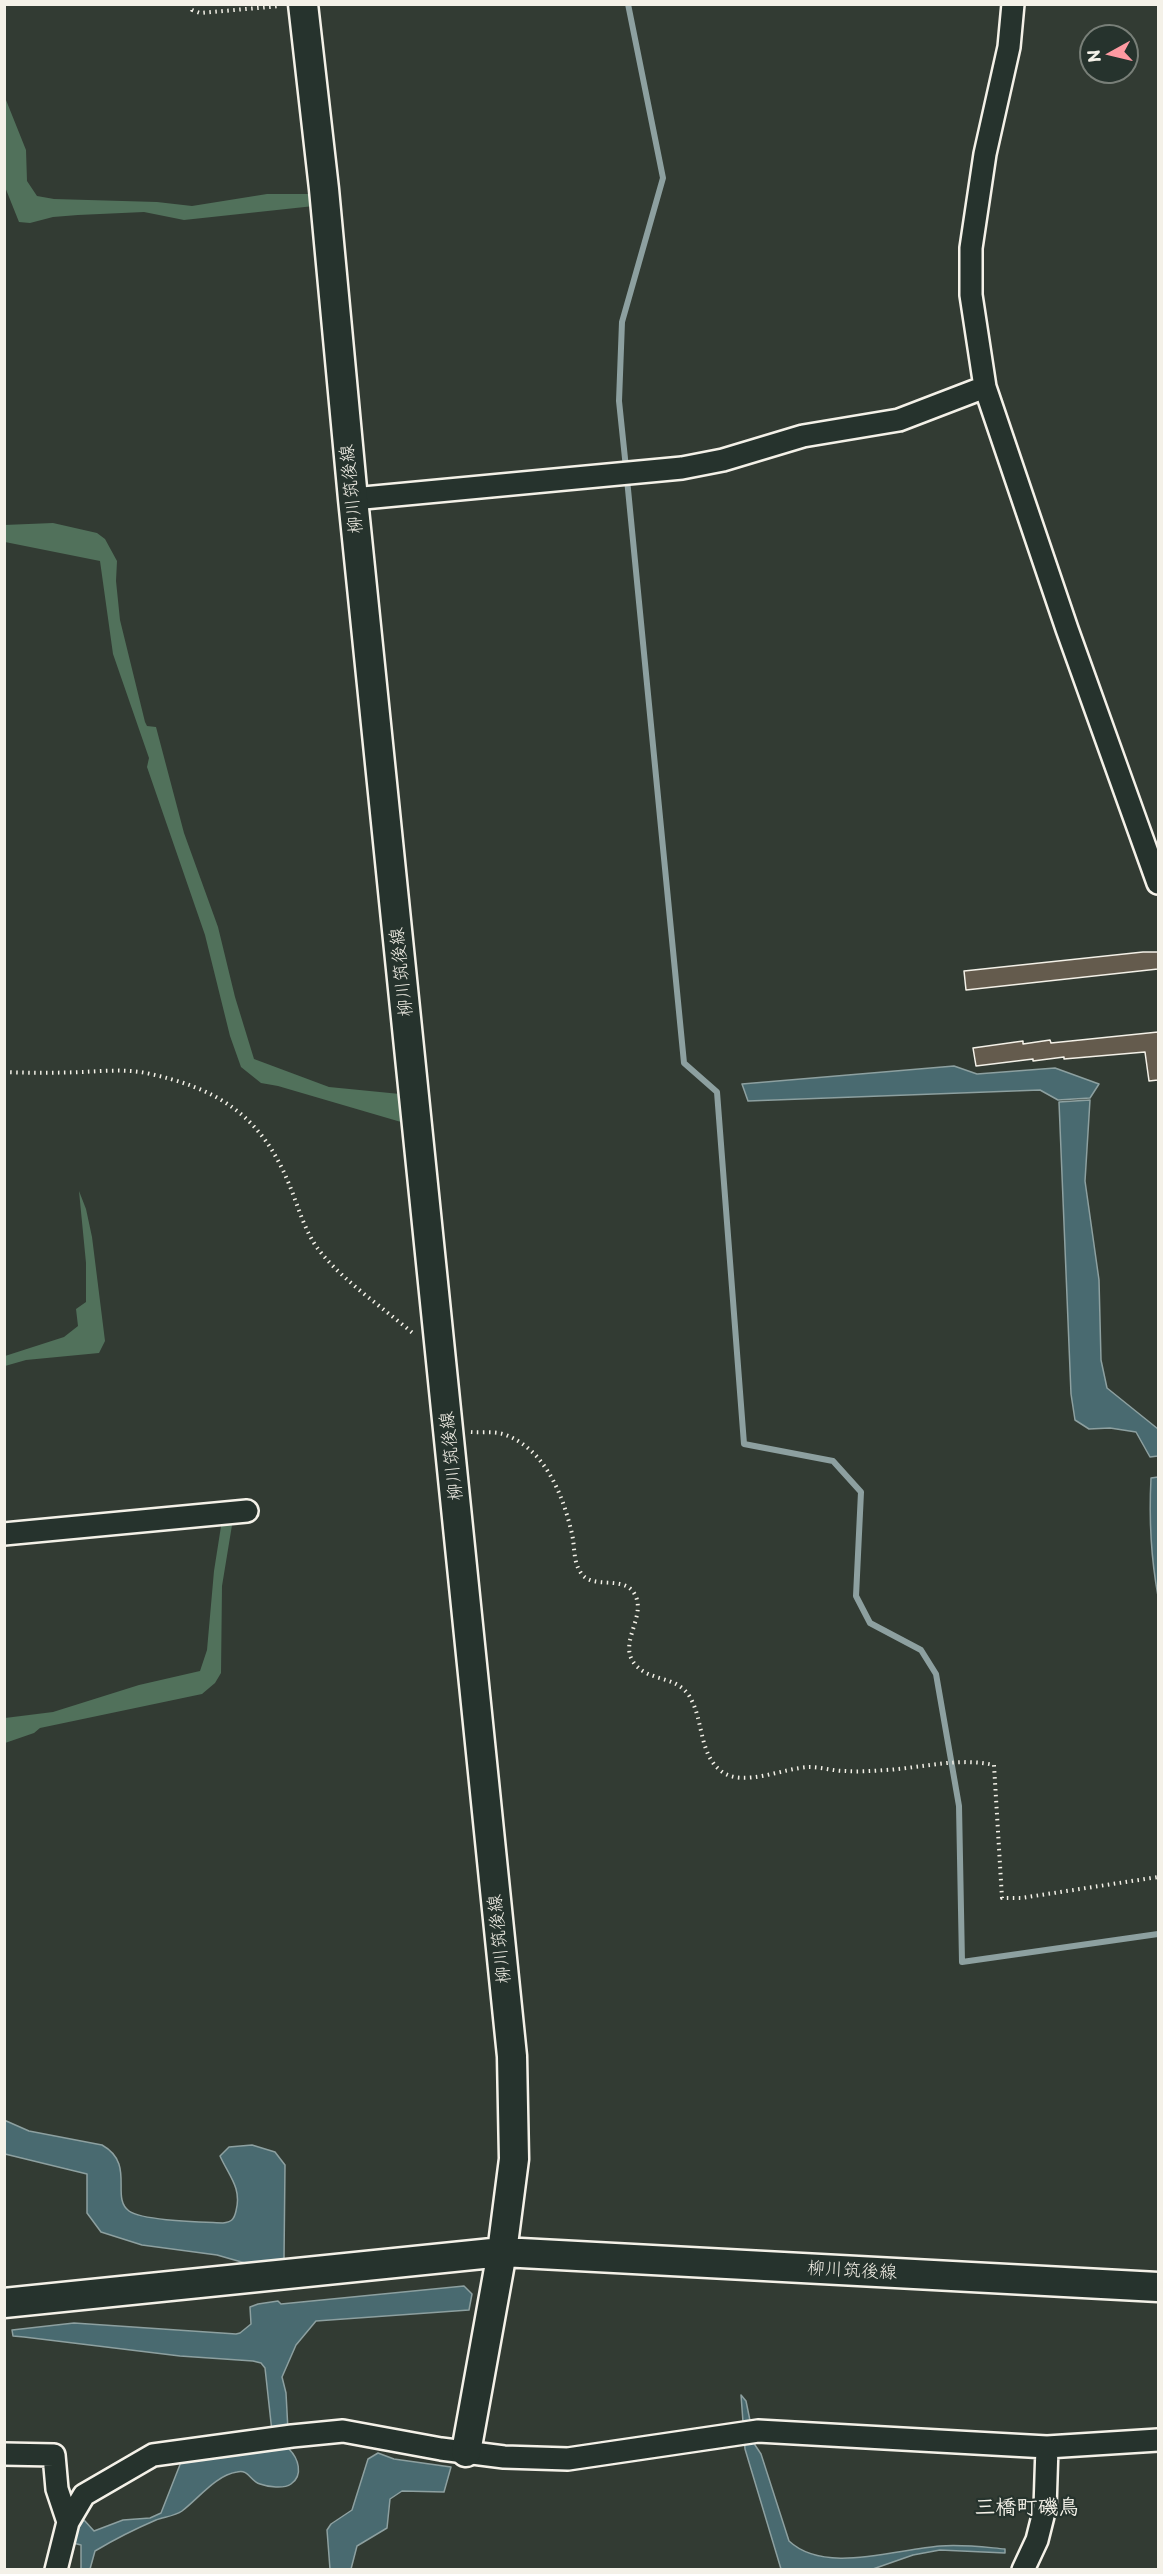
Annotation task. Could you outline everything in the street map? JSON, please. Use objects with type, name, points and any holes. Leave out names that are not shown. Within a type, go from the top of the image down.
[{"type":"main road","name":"柳川筑後線","points":[[294,5],[325,199],[353,499],[512,2056],[514,2159],[502,2252],[1158,2287]]},
{"type":"main road","points":[[4,2302],[502,2252],[466,2452]]},
{"type":"street","points":[[1013,4],[1009,47],[985,154],[971,248],[971,295],[985,387],[1067,629],[1158,883]]},
{"type":"street","points":[[353,499],[584,478],[702,464],[803,436],[899,420],[985,387]]},
{"type":"street","points":[[4,1534],[247,1511]]},
{"type":"street","points":[[56,2570],[69,2522],[84,2495],[153,2455],[282,2437],[343,2431],[504,2457],[568,2459],[758,2430],[1047,2447],[1158,2440]]},
{"type":"street","points":[[1023,2570],[1037,2540],[1045,2508],[1047,2447]]},
{"type":"street","points":[[4,2454],[54,2455],[57,2489],[69,2522]]},
{"type":"path","points":[[191,4],[192,10],[200,13],[294,5]]},
{"type":"path","points":[[4,1072],[38,1074],[118,1071],[144,1073],[182,1083],[223,1099],[245,1115],[281,1165],[306,1230],[322,1254],[441,1356]]},
{"type":"path","points":[[449,1431],[501,1434],[536,1455],[549,1470],[572,1534],[575,1563],[582,1576],[589,1580],[624,1585],[634,1592],[637,1615],[628,1647],[632,1661],[641,1670],[674,1681],[685,1689],[693,1702],[706,1749],[719,1770],[735,1779],[808,1767],[846,1772],[930,1766],[974,1760],[994,1765],[1002,1898],[1021,1898],[1158,1877]]},
{"type":"green space","points":[[4,95],[26,150],[27,181],[37,196],[54,199],[157,202],[192,206],[267,194],[311,194],[314,206],[184,220],[144,212],[53,217],[30,223],[19,222],[5,187]]},
{"type":"green space","points":[[53,523],[97,533],[105,539],[117,561],[116,581],[120,620],[145,722],[147,726],[156,727],[184,833],[218,927],[235,997],[254,1059],[329,1087],[400,1094],[401,1122],[261,1083],[241,1067],[230,1036],[205,935],[147,767],[149,758],[113,654],[100,561],[5,542],[4,525]]},
{"type":"green space","points":[[79,1191],[86,1209],[92,1237],[105,1341],[99,1353],[26,1360],[5,1366],[5,1356],[64,1337],[78,1326],[76,1309],[86,1302],[86,1263]]},
{"type":"green space","points":[[233,1519],[222,1586],[221,1673],[215,1683],[202,1694],[40,1728],[34,1733],[5,1743],[5,1718],[53,1712],[139,1685],[200,1671],[207,1650],[214,1571],[222,1520]]},
{"type":"water","points":[[954,1066],[977,1074],[1055,1068],[1099,1084],[1090,1098],[1058,1100],[1040,1090],[748,1101],[742,1084]]},
{"type":"water","points":[[1090,1100],[1085,1181],[1099,1280],[1101,1360],[1107,1388],[1158,1429],[1158,1456],[1150,1457],[1136,1432],[1110,1428],[1089,1429],[1075,1420],[1071,1394],[1059,1102]]},
{"type":"water","points":[[1158,1477],[1158,1596],[1152,1552],[1150,1508],[1151,1478]]},
{"type":"water","points":[[4,2120],[29,2131],[102,2145],[118,2161],[124,2205],[136,2214],[160,2219],[223,2223],[230,2221],[235,2214],[236,2189],[220,2156],[229,2147],[252,2145],[275,2152],[285,2165],[284,2259],[275,2265],[252,2265],[217,2255],[142,2245],[101,2232],[87,2213],[87,2174],[5,2154]]},
{"type":"water","points":[[464,2286],[472,2294],[469,2310],[316,2321],[296,2345],[282,2377],[286,2393],[289,2449],[298,2466],[295,2480],[288,2486],[271,2487],[257,2482],[244,2472],[229,2474],[215,2482],[179,2513],[148,2523],[95,2551],[90,2569],[81,2569],[81,2545],[69,2542],[84,2520],[94,2531],[123,2520],[150,2518],[161,2513],[181,2462],[274,2450],[265,2368],[261,2363],[253,2361],[180,2356],[13,2336],[12,2330],[74,2323],[236,2334],[251,2324],[250,2307],[258,2304],[278,2301],[281,2304]]},
{"type":"water","points":[[741,2395],[746,2401],[755,2445],[761,2454],[789,2541],[804,2551],[840,2558],[956,2545],[1005,2549],[1005,2553],[940,2550],[913,2555],[873,2569],[781,2569],[745,2449]]},
{"type":"water","points":[[378,2453],[394,2459],[451,2467],[444,2492],[402,2491],[390,2499],[387,2528],[357,2546],[351,2569],[330,2569],[327,2530],[331,2524],[352,2510],[368,2459]]},
{"type":"building","points":[[1158,952],[1158,969],[966,990],[964,971]]},
{"type":"building","points":[[1158,1032],[1158,1080],[1149,1081],[1145,1052],[1033,1061],[1033,1059],[976,1066],[973,1048],[1023,1041],[1023,1044],[1050,1040],[1051,1043]]},
{"type":"waterway","points":[[626,468],[619,401],[622,322],[663,178],[628,4]]},
{"type":"waterway","points":[[627,479],[684,1063],[717,1092],[744,1444],[833,1461],[861,1492],[856,1596],[870,1623],[921,1650],[936,1674],[959,1806],[962,1962],[1158,1934]]},
{"type":"district","name":"三橋町磯鳥","points":[[1027,2508]]}]
